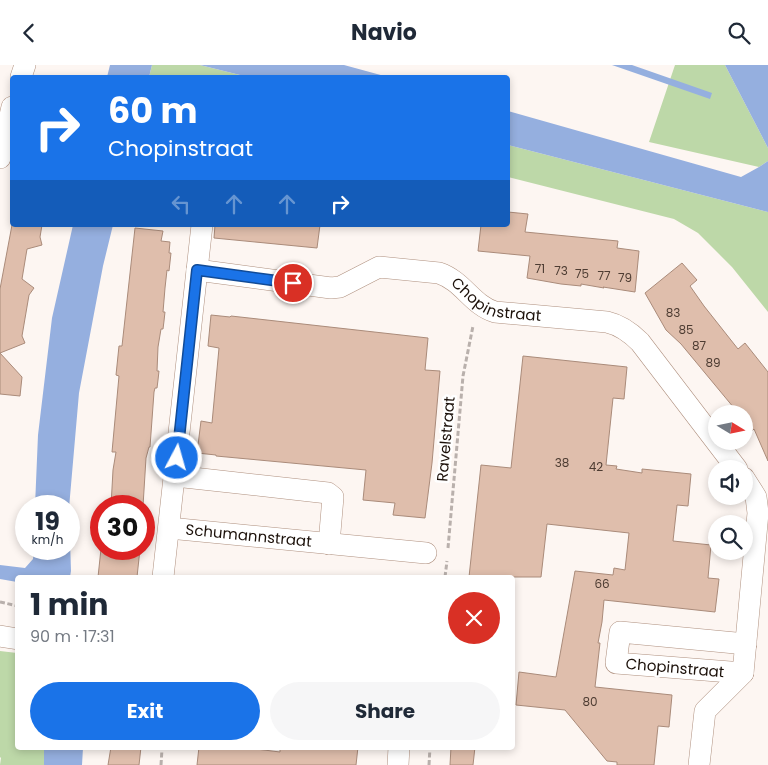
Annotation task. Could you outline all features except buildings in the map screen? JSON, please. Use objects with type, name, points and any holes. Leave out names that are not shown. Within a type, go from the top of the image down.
[{"type":"street","points":[[0,158],[10,116]]},
{"type":"street","points":[[164,575],[202,227]]},
{"type":"street","name":"Chopinstraat","points":[[197,270],[331,288],[340,287],[379,267],[439,273],[454,280],[478,303],[486,309],[495,312],[607,322],[618,325],[626,329],[640,342],[730,460]]},
{"type":"street","name":"Schumannstraat","points":[[174,476],[328,493],[333,497],[328,544]]},
{"type":"street","name":"Chopinstraat","points":[[699,765],[705,711],[743,673],[758,513],[756,497],[753,492]]},
{"type":"street","name":"Schumannstraat","points":[[169,528],[426,553]]},
{"type":"street","name":"Chopinstraat","points":[[743,673],[616,663],[620,632],[746,644]]},
{"type":"street","points":[[0,637],[15,639]]},
{"type":"street","points":[[398,765],[399,750]]},
{"type":"path","name":"Ravelstraat","points":[[445,575],[463,376],[478,303]]},
{"type":"path","points":[[0,602],[15,604]]},
{"type":"path","points":[[160,765],[162,750]]},
{"type":"path","points":[[429,765],[430,750]]},
{"type":"green space","points":[[152,65],[200,65],[240,75],[150,75]]},
{"type":"green space","points":[[675,65],[725,65],[768,148],[768,161],[759,167],[649,142]]},
{"type":"green space","points":[[510,146],[768,212],[768,312],[732,267],[698,233],[674,219],[510,178]]},
{"type":"green space","points":[[0,651],[15,653],[15,750],[44,750],[44,765],[0,765]]},
{"type":"water","points":[[110,65],[152,65],[150,75],[108,75]]},
{"type":"water","points":[[200,65],[344,65],[381,75],[240,75]]},
{"type":"water","points":[[612,65],[632,65],[712,93],[710,99]]},
{"type":"water","points":[[725,65],[768,65],[768,148]]},
{"type":"water","points":[[510,112],[741,177],[768,161],[768,212],[510,146]]},
{"type":"water","points":[[73,227],[113,227],[103,266],[79,393],[70,495],[35,495],[38,435],[52,318]]},
{"type":"water","points":[[32,560],[71,560],[70,575],[15,575],[15,582],[0,579],[0,565],[25,568]]},
{"type":"water","points":[[44,750],[83,750],[82,765],[44,765]]},
{"type":"route","points":[[177,458],[197,270],[293,283]]}]
